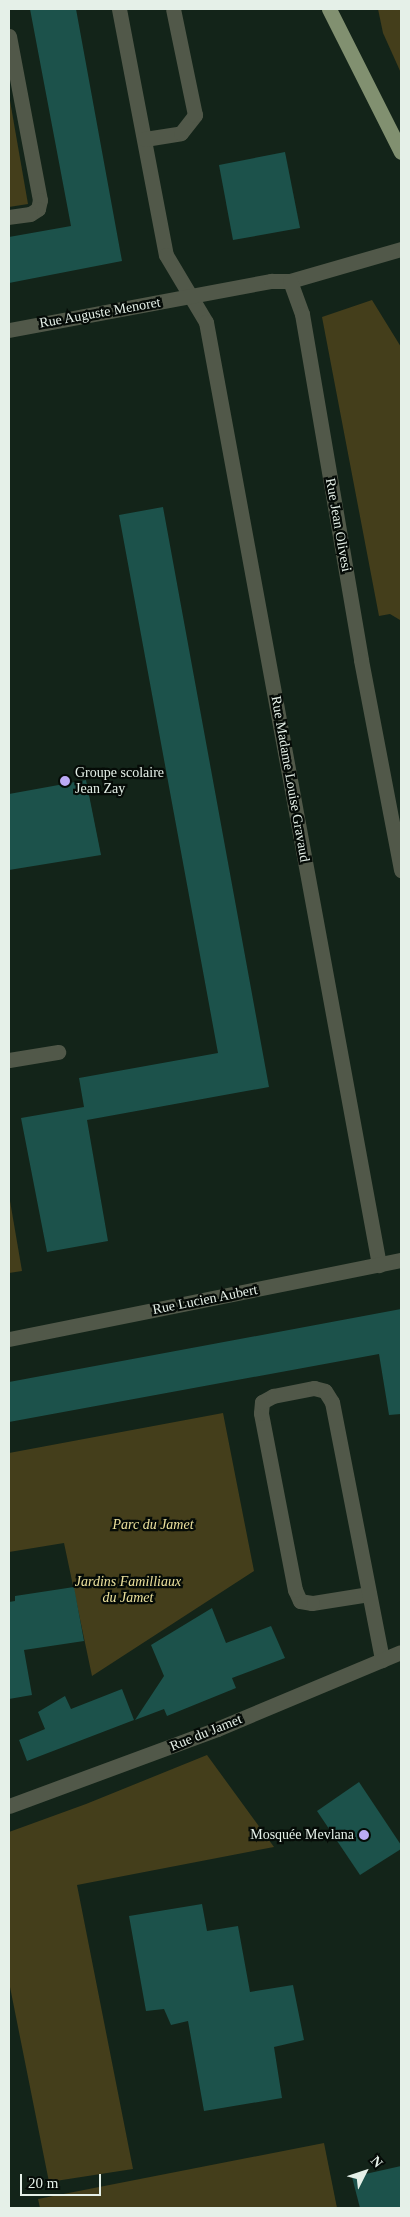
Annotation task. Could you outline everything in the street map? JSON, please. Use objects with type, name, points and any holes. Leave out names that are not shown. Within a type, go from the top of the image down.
[{"type":"main road","points":[[329,9],[401,152]]},
{"type":"street","name":"Rue Madame Louise Gravaud","points":[[119,9],[166,255],[206,322],[379,1265]]},
{"type":"street","points":[[145,140],[181,133],[195,115],[173,9]]},
{"type":"street","points":[[9,36],[40,200],[38,208],[30,214],[9,217]]},
{"type":"street","points":[[191,296],[272,281],[290,281],[401,249]]},
{"type":"street","name":"Rue Jean Olivesi","points":[[290,281],[302,314],[361,660],[401,870]]},
{"type":"street","name":"Rue Auguste Menoret","points":[[9,330],[191,296]]},
{"type":"street","points":[[9,1060],[58,1052]]},
{"type":"street","name":"Rue Lucien Aubert","points":[[9,1339],[401,1260]]},
{"type":"street","points":[[369,1594],[312,1603],[300,1601],[295,1590],[262,1413],[262,1402],[272,1396],[314,1388],[325,1391],[332,1402],[382,1660]]},
{"type":"street","name":"Rue du Jamet","points":[[9,1806],[217,1729],[401,1652]]},
{"type":"green space","points":[[378,9],[401,9],[401,73],[383,33]]},
{"type":"green space","points":[[9,95],[28,204],[9,207]]},
{"type":"green space","points":[[372,300],[401,347],[400,620],[390,614],[379,616],[322,317]]},
{"type":"green space","points":[[9,1195],[22,1271],[9,1273]]},
{"type":"green space","name":"Parc du Jamet","points":[[223,1413],[254,1571],[92,1676],[64,1543],[9,1552],[9,1453]]},
{"type":"green space","points":[[207,1755],[274,1847],[77,1885],[133,2169],[49,2182],[9,1982],[9,1832],[86,1804]]},
{"type":"green space","points":[[324,2143],[337,2208],[40,2208],[38,2199]]},
{"type":"building","points":[[30,9],[76,9],[122,261],[9,283],[9,237],[71,226]]},
{"type":"building","points":[[285,152],[300,228],[233,240],[219,165]]},
{"type":"building","points":[[163,507],[269,1087],[87,1120],[108,1241],[47,1252],[21,1118],[84,1107],[79,1078],[218,1053],[119,515]]},
{"type":"building","points":[[86,780],[101,855],[9,870],[9,794]]},
{"type":"building","points":[[401,1309],[401,1414],[389,1415],[379,1354],[9,1422],[9,1382]]},
{"type":"building","points":[[74,1587],[84,1641],[24,1650],[32,1695],[9,1699],[9,1602],[15,1601],[15,1596]]},
{"type":"building","points":[[212,1608],[226,1643],[271,1626],[285,1658],[232,1678],[236,1688],[167,1716],[164,1709],[135,1720],[164,1676],[151,1645]]},
{"type":"building","points":[[122,1689],[134,1720],[27,1761],[19,1740],[45,1729],[38,1712],[65,1696],[71,1709]]},
{"type":"building","name":"Mosquée Mevlana","points":[[359,1782],[401,1845],[401,1849],[360,1875],[317,1811]]},
{"type":"building","points":[[202,1904],[207,1931],[238,1926],[250,1992],[293,1985],[304,2040],[274,2047],[282,2098],[204,2111],[188,2021],[171,2025],[164,2009],[146,2011],[129,1916]]},
{"type":"building","points":[[401,2166],[401,2208],[360,2208],[352,2177]]},
{"type":"place","name":"Groupe scolaire Jean Zay","points":[[65,781]]},
{"type":"place","name":"Mosquée Mevlana","points":[[364,1835]]},
{"type":"park label","name":"Jardins Familliaux du Jamet","points":[[128,1590]]}]
